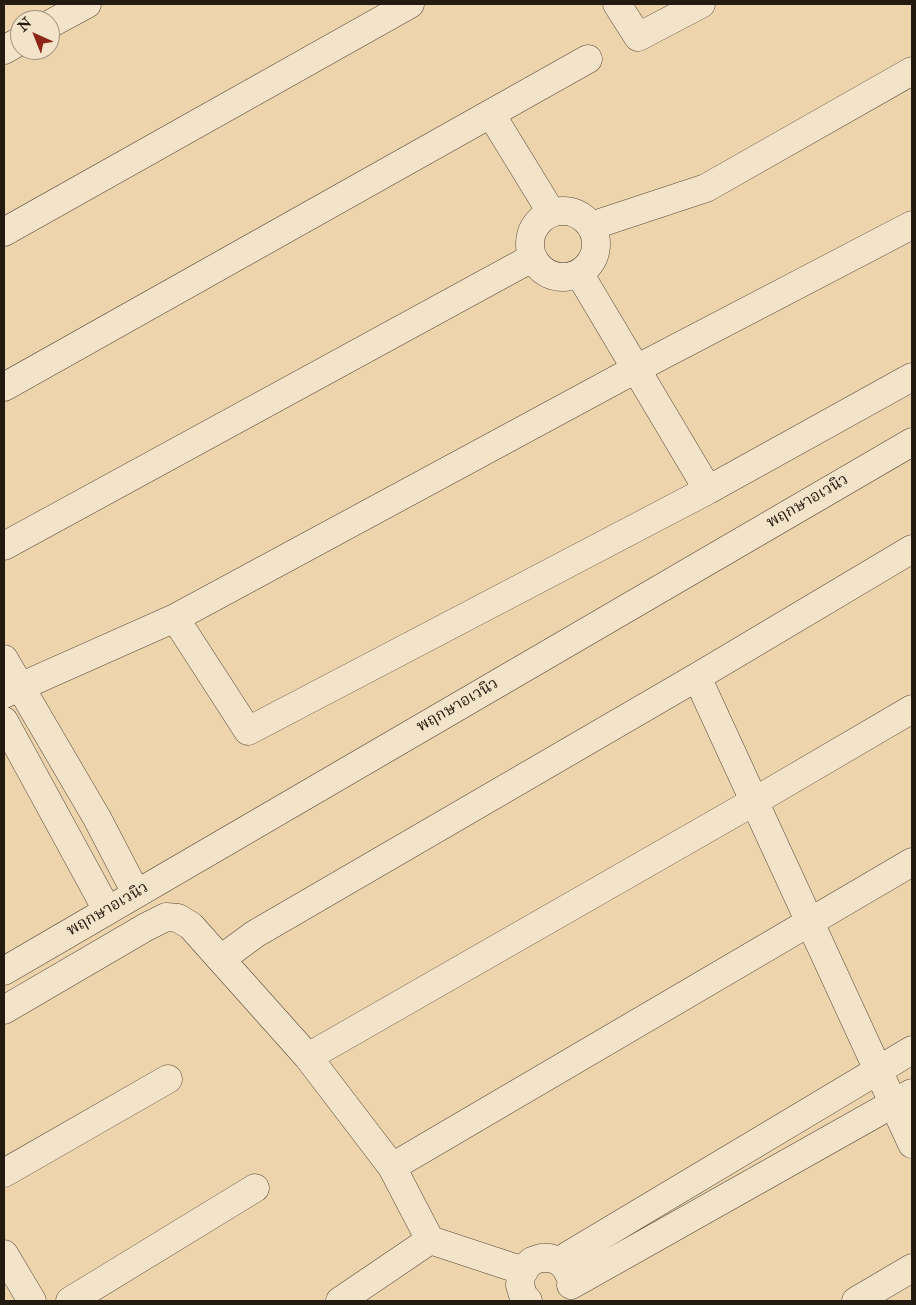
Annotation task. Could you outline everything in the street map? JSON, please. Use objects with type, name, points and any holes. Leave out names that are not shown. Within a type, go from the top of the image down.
[{"type":"street","points":[[60,19],[87,4]]},
{"type":"street","points":[[5,228],[410,4]]},
{"type":"street","points":[[616,4],[638,37],[701,4]]},
{"type":"street","points":[[4,387],[588,59]]},
{"type":"street","points":[[591,226],[706,188],[912,71]]},
{"type":"street","points":[[491,114],[551,212]]},
{"type":"street","points":[[562,210],[574,212],[584,217],[596,236],[594,257],[588,266],[579,273],[558,277],[547,274],[532,258],[529,247],[530,236],[534,226],[551,212],[562,210]]},
{"type":"street","points":[[12,690],[175,618],[636,369],[912,225]]},
{"type":"street","points":[[4,546],[532,258]]},
{"type":"street","points":[[579,273],[708,490]]},
{"type":"street","points":[[175,618],[248,732],[708,490],[912,377]]},
{"type":"street","name":"พฤกษาอเวนิว","points":[[4,971],[912,442]]},
{"type":"street","points":[[221,959],[255,934],[697,677],[912,549]]},
{"type":"street","points":[[4,659],[12,690],[97,818],[136,894]]},
{"type":"street","points":[[697,677],[878,1070],[903,1098],[912,1144]]},
{"type":"street","points":[[308,1056],[755,801],[912,709]]},
{"type":"street","points":[[4,721],[107,910]]},
{"type":"street","points":[[392,1167],[912,862]]},
{"type":"street","points":[[4,1010],[146,927],[166,917],[178,918],[191,926],[308,1056],[392,1167],[430,1240],[524,1271]]},
{"type":"street","points":[[559,1261],[912,1050]]},
{"type":"street","points":[[4,1173],[168,1079]]},
{"type":"street","points":[[567,1293],[903,1098]]},
{"type":"street","points":[[70,1301],[255,1188]]},
{"type":"street","points":[[340,1301],[430,1240]]},
{"type":"street","points":[[4,1254],[32,1301]]},
{"type":"street","points":[[528,1301],[523,1295],[520,1285],[521,1276],[525,1268],[532,1261],[541,1258],[559,1261],[566,1268],[570,1276],[567,1293]]},
{"type":"street","points":[[856,1301],[912,1268]]}]
